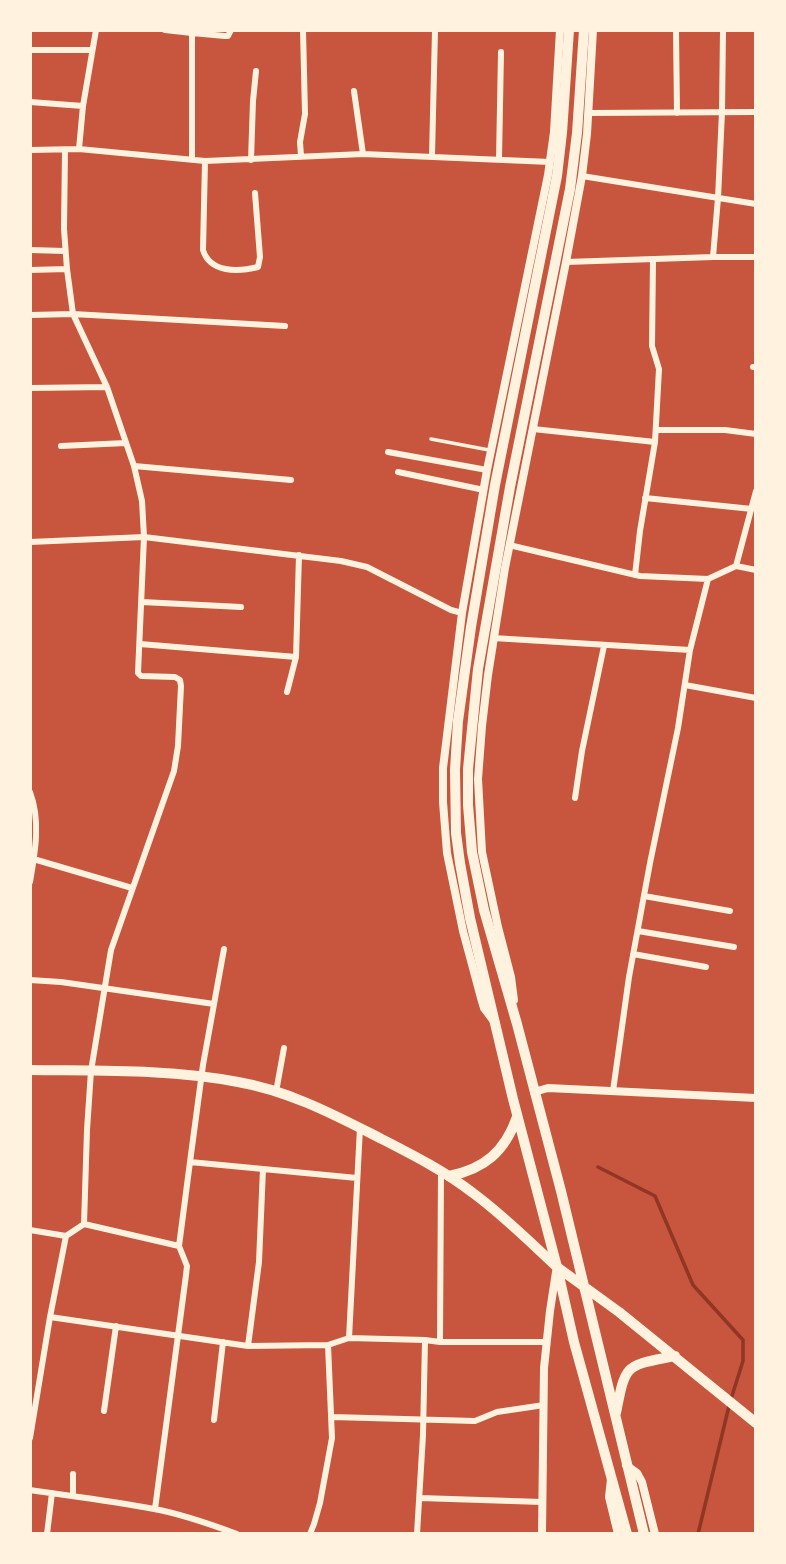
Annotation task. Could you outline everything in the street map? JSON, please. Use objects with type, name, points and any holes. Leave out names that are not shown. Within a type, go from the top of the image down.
[{"type":"main road","points":[[569,30],[557,176],[529,295],[471,627],[458,721],[455,770],[456,833],[470,918],[517,1116],[575,1345],[627,1534]]},
{"type":"main road","points":[[584,30],[570,189],[510,487],[478,669],[468,769],[468,805],[472,852],[484,911],[560,1187],[644,1534]]},
{"type":"main road","points":[[495,485],[510,487]]},
{"type":"main road","points":[[30,1070],[201,1076],[240,1082],[276,1092],[331,1113],[445,1173],[475,1194],[557,1267],[676,1356],[756,1423]]},
{"type":"main road","points":[[445,1173],[472,1170],[492,1158],[512,1132],[517,1116]]},
{"type":"main road","points":[[615,1418],[622,1382],[628,1371],[640,1363],[676,1356]]},
{"type":"street","points":[[79,149],[83,106],[96,30]]},
{"type":"street","points":[[165,30],[228,36],[231,30]]},
{"type":"street","points":[[301,156],[304,114],[303,30]]},
{"type":"street","points":[[432,156],[435,30]]},
{"type":"street","points":[[495,1023],[484,1008],[450,872],[445,830],[443,768],[462,612],[487,470],[529,295],[554,132],[560,30]]},
{"type":"street","points":[[517,1024],[511,977],[498,927],[481,838],[478,779],[485,701],[509,545],[582,176],[593,30]]},
{"type":"street","points":[[676,30],[677,113]]},
{"type":"street","points":[[713,257],[722,112],[723,30]]},
{"type":"street","points":[[192,33],[192,159]]},
{"type":"street","points":[[30,50],[92,50]]},
{"type":"street","points":[[499,159],[501,52]]},
{"type":"street","points":[[251,160],[256,71]]},
{"type":"street","points":[[354,91],[363,154]]},
{"type":"street","points":[[30,102],[83,106]]},
{"type":"street","points":[[588,113],[756,112]]},
{"type":"street","points":[[30,150],[79,149],[205,161],[363,154],[550,162]]},
{"type":"street","points":[[65,150],[65,251],[73,314],[107,387],[134,466],[142,501],[145,537],[138,673],[141,676],[175,677],[180,680],[181,687],[175,764],[111,950],[104,988],[91,1071],[84,1224]]},
{"type":"street","points":[[205,161],[202,250],[205,259],[214,265],[236,271],[258,267],[260,257],[255,193]]},
{"type":"street","points":[[582,176],[756,204]]},
{"type":"street","points":[[30,250],[65,251]]},
{"type":"street","points":[[566,262],[756,257]]},
{"type":"street","points":[[635,575],[656,430],[659,369],[652,346],[653,260]]},
{"type":"street","points":[[30,270],[67,269]]},
{"type":"street","points":[[30,315],[73,314],[285,326]]},
{"type":"street","points":[[30,388],[107,387]]},
{"type":"street","points":[[533,429],[655,442]]},
{"type":"street","points":[[656,430],[725,430],[756,435]]},
{"type":"street","points":[[61,446],[126,443]]},
{"type":"street","points":[[388,452],[487,470]]},
{"type":"street","points":[[134,466],[291,480]]},
{"type":"street","points":[[398,472],[484,490]]},
{"type":"street","points":[[736,566],[756,491]]},
{"type":"street","points":[[645,498],[752,509]]},
{"type":"street","points":[[30,542],[145,537],[341,561],[367,567],[451,611],[462,612]]},
{"type":"street","points":[[509,545],[635,575],[708,579],[736,566],[756,570]]},
{"type":"street","points":[[287,692],[296,657],[299,555]]},
{"type":"street","points":[[613,1091],[644,896],[678,728],[690,650],[708,579]]},
{"type":"street","points":[[142,602],[241,607]]},
{"type":"street","points":[[494,638],[690,650]]},
{"type":"street","points":[[140,645],[296,657]]},
{"type":"street","points":[[575,798],[604,646]]},
{"type":"street","points":[[685,685],[756,698]]},
{"type":"street","points":[[30,792],[35,816],[36,849],[32,858],[30,882]]},
{"type":"street","points":[[32,858],[132,888]]},
{"type":"street","points":[[644,896],[730,911]]},
{"type":"street","points":[[638,931],[734,947]]},
{"type":"street","points":[[155,1509],[187,1266],[179,1246],[201,1076],[224,949]]},
{"type":"street","points":[[634,954],[706,967]]},
{"type":"street","points":[[30,980],[214,1004]]},
{"type":"street","points":[[276,1092],[284,1048]]},
{"type":"street","points":[[534,1092],[548,1088],[756,1098]]},
{"type":"street","points":[[349,1338],[360,1128]]},
{"type":"street","points":[[190,1162],[357,1178]]},
{"type":"street","points":[[248,1346],[259,1262],[263,1169]]},
{"type":"street","points":[[440,1342],[445,1173]]},
{"type":"street","points":[[30,1230],[66,1236],[84,1224],[179,1246]]},
{"type":"street","points":[[30,1438],[33,1398],[66,1236]]},
{"type":"street","points":[[542,1534],[546,1342],[557,1267]]},
{"type":"street","points":[[50,1317],[248,1346],[328,1345],[349,1338],[440,1342],[546,1342]]},
{"type":"street","points":[[104,1410],[116,1326]]},
{"type":"street","points":[[417,1534],[424,1420],[425,1340]]},
{"type":"street","points":[[214,1420],[223,1342]]},
{"type":"street","points":[[310,1534],[320,1503],[332,1438],[328,1345]]},
{"type":"street","points":[[332,1417],[475,1421],[497,1412],[544,1405]]},
{"type":"street","points":[[626,1465],[637,1473],[642,1482],[655,1534]]},
{"type":"street","points":[[73,1474],[73,1495]]},
{"type":"street","points":[[612,1478],[609,1497],[618,1534]]},
{"type":"street","points":[[30,1490],[155,1509],[237,1534]]},
{"type":"street","points":[[47,1534],[52,1493]]},
{"type":"street","points":[[420,1498],[542,1502]]},
{"type":"lane","points":[[431,439],[491,450]]},
{"type":"waterway","points":[[598,1167],[655,1196],[693,1285],[743,1340],[743,1361],[731,1399]]},
{"type":"waterway","points":[[698,1534],[729,1406]]}]
